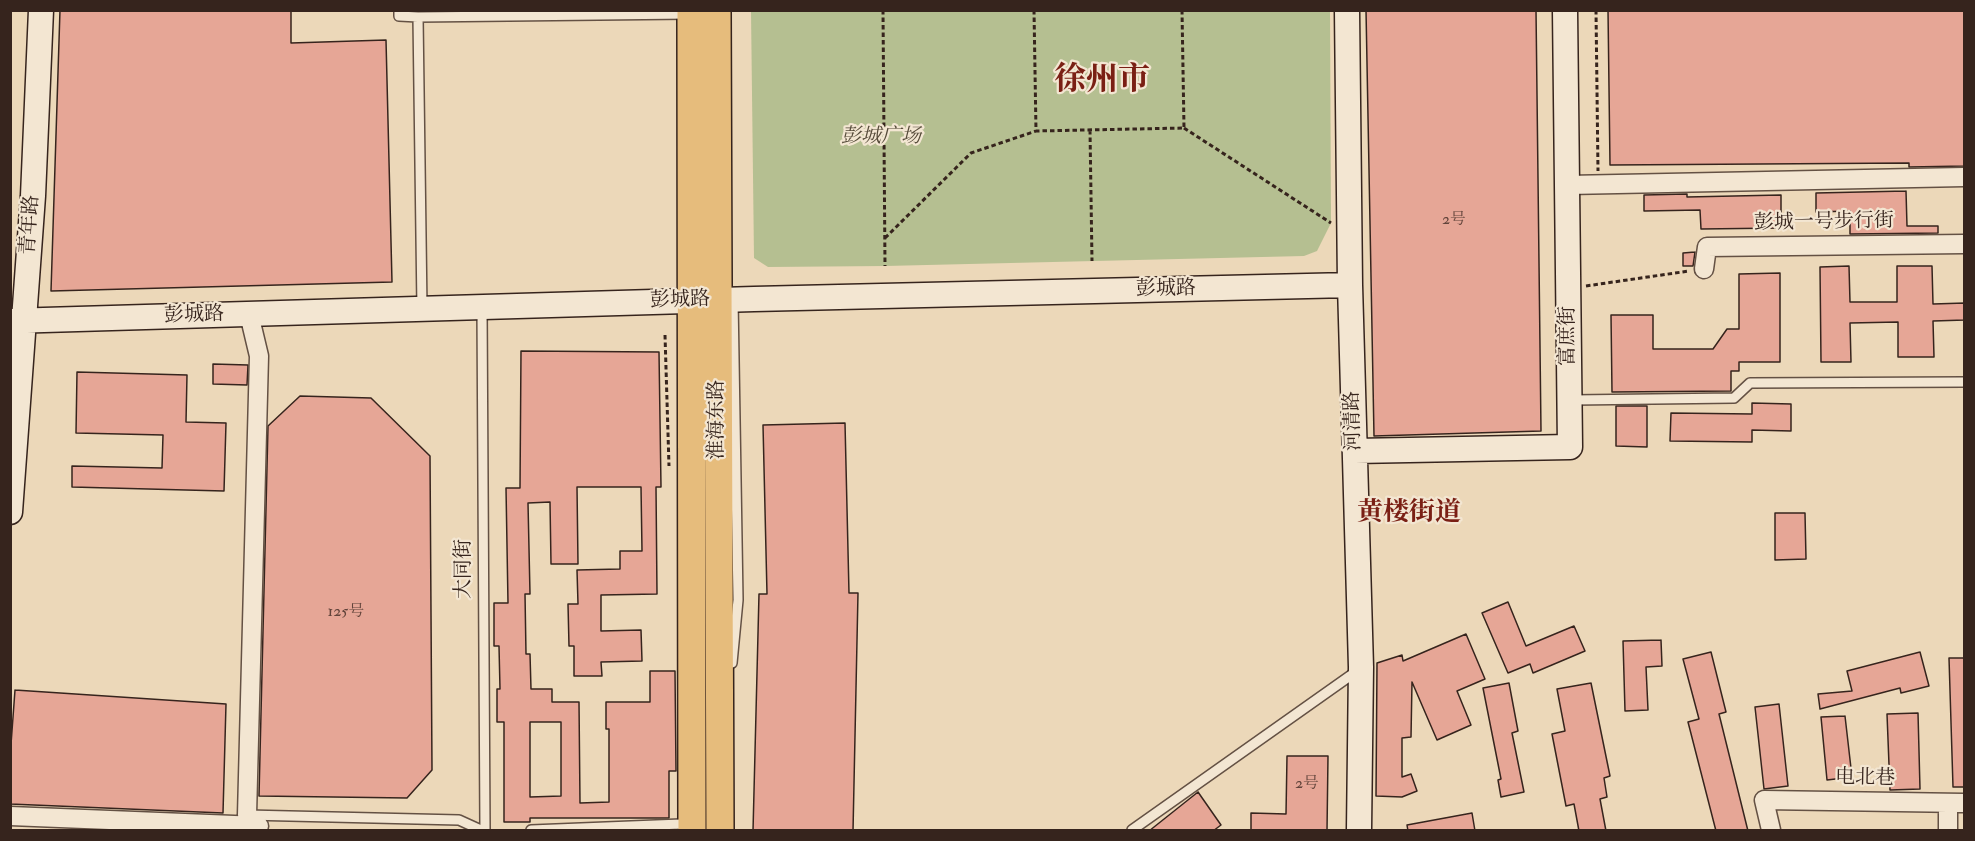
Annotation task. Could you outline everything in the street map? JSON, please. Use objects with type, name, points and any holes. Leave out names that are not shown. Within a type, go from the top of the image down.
[{"type":"main road","name":"淮海东路","points":[[717,10],[735,299],[720,831]]},
{"type":"main road","name":"淮海东路","points":[[691,12],[692,830]]},
{"type":"street","name":"青年路","points":[[10,512],[17,321],[33,196],[41,10]]},
{"type":"street","name":"河清路","points":[[1347,10],[1350,285],[1361,667],[1359,831]]},
{"type":"street","name":"富庶街","points":[[1355,451],[1570,447],[1565,10]]},
{"type":"street","points":[[1568,185],[1965,177]]},
{"type":"street","name":"彭城一号步行街","points":[[1704,269],[1707,247],[1965,244]]},
{"type":"street","name":"彭城路","points":[[17,321],[735,299],[1350,285]]},
{"type":"street","points":[[249,314],[259,356],[256,822]]},
{"type":"street","points":[[256,822],[258,796]]},
{"type":"street","name":"电北巷","points":[[1771,831],[1764,800],[1956,803]]},
{"type":"street","points":[[1948,831],[1956,803]]},
{"type":"street","points":[[10,816],[256,822]]},
{"type":"lane","points":[[399,10],[399,16],[418,17],[691,12]]},
{"type":"lane","points":[[418,17],[422,309]]},
{"type":"lane","points":[[731,669],[738,600],[735,299]]},
{"type":"lane","name":"大同街","points":[[482,307],[483,831]]},
{"type":"lane","points":[[1573,400],[1734,398],[1750,383],[1965,382]]},
{"type":"lane","points":[[1132,831],[1361,667]]},
{"type":"lane","points":[[728,831],[730,681]]},
{"type":"lane","points":[[256,822],[459,820],[483,831]]},
{"type":"lane","points":[[531,831],[681,824],[692,830]]},
{"type":"path","points":[[884,10],[885,266]]},
{"type":"path","points":[[1035,10],[1036,131]]},
{"type":"path","points":[[1182,10],[1184,128]]},
{"type":"path","points":[[1596,10],[1598,171]]},
{"type":"path","points":[[885,238],[971,153],[1036,131],[1184,128],[1338,228],[1349,229]]},
{"type":"path","points":[[1090,130],[1092,261]]},
{"type":"path","points":[[1569,287],[1704,269]]},
{"type":"green space","name":"彭城广场","points":[[751,11],[1330,11],[1331,223],[1317,251],[1304,256],[768,267],[754,258]]},
{"type":"building","points":[[60,10],[291,10],[291,43],[386,40],[392,282],[51,291]]},
{"type":"building","points":[[1366,10],[1536,10],[1541,431],[1374,436]]},
{"type":"building","points":[[1608,10],[1965,10],[1965,166],[1909,167],[1909,163],[1610,165]]},
{"type":"building","points":[[1906,191],[1907,226],[1938,226],[1938,233],[1850,234],[1850,211],[1816,212],[1816,193]]},
{"type":"building","points":[[1687,194],[1687,197],[1781,195],[1781,228],[1701,229],[1700,210],[1644,211],[1644,195]]},
{"type":"building","points":[[1695,252],[1693,266],[1683,266],[1683,253]]},
{"type":"building","points":[[1849,266],[1850,302],[1897,302],[1897,266],[1932,266],[1933,304],[1965,303],[1965,320],[1933,321],[1934,357],[1898,357],[1898,322],[1850,323],[1851,362],[1821,362],[1820,267]]},
{"type":"building","points":[[1780,273],[1780,362],[1739,362],[1739,371],[1731,371],[1731,391],[1612,392],[1611,315],[1653,315],[1653,349],[1713,349],[1727,329],[1739,329],[1739,274]]},
{"type":"building","points":[[521,351],[659,352],[661,487],[656,487],[657,594],[601,595],[601,631],[641,630],[642,661],[601,662],[602,676],[574,676],[574,646],[569,646],[568,604],[578,604],[577,570],[620,569],[620,551],[642,551],[641,487],[577,487],[578,564],[551,564],[550,502],[528,503],[530,594],[525,594],[526,654],[530,654],[531,689],[552,689],[552,702],[579,702],[580,803],[609,802],[609,729],[606,729],[606,702],[650,702],[650,671],[675,671],[676,771],[669,771],[669,818],[530,818],[530,822],[504,822],[504,722],[497,722],[497,689],[500,689],[499,646],[494,646],[494,603],[508,603],[506,488],[520,488]],"holes":[[[530,722],[561,722],[561,796],[530,797]]]},
{"type":"building","points":[[213,364],[248,365],[247,385],[213,384]]},
{"type":"building","points":[[77,372],[187,375],[186,422],[226,423],[224,491],[72,487],[72,466],[162,468],[163,435],[76,433]]},
{"type":"building","points":[[300,396],[371,398],[430,456],[432,770],[407,798],[259,796],[268,426]]},
{"type":"building","points":[[1752,403],[1791,404],[1791,431],[1752,430],[1752,442],[1670,441],[1671,413],[1752,414]]},
{"type":"building","points":[[1616,406],[1647,406],[1647,447],[1616,446]]},
{"type":"building","points":[[845,423],[849,593],[858,593],[853,831],[753,831],[759,594],[767,594],[763,425]]},
{"type":"building","points":[[1775,513],[1805,513],[1806,559],[1775,560]]},
{"type":"building","points":[[1508,602],[1526,646],[1574,626],[1585,651],[1533,673],[1530,664],[1508,673],[1482,613]]},
{"type":"building","points":[[1466,634],[1485,679],[1457,691],[1471,725],[1437,740],[1412,682],[1411,737],[1402,738],[1402,777],[1411,774],[1417,791],[1402,797],[1376,796],[1377,663],[1402,655],[1403,661]]},
{"type":"building","points":[[1661,640],[1662,666],[1646,667],[1648,710],[1625,711],[1623,641]]},
{"type":"building","points":[[1711,652],[1726,712],[1719,714],[1748,831],[1716,831],[1688,722],[1699,719],[1683,659]]},
{"type":"building","points":[[1920,652],[1929,686],[1901,693],[1900,688],[1820,709],[1818,694],[1852,691],[1847,671]]},
{"type":"building","points":[[1949,658],[1965,658],[1965,787],[1953,787]]},
{"type":"building","points":[[1509,683],[1518,731],[1512,733],[1524,792],[1501,797],[1498,780],[1501,779],[1483,688]]},
{"type":"building","points":[[1591,683],[1610,776],[1604,778],[1607,797],[1600,799],[1606,831],[1579,831],[1574,804],[1566,806],[1552,734],[1565,731],[1557,689]]},
{"type":"building","points":[[15,690],[226,704],[223,813],[10,804],[10,758]]},
{"type":"building","points":[[1779,704],[1788,786],[1764,789],[1755,707]]},
{"type":"building","points":[[1918,713],[1920,789],[1890,790],[1887,714]]},
{"type":"building","points":[[1845,716],[1852,777],[1827,780],[1821,717]]},
{"type":"building","points":[[1287,756],[1328,756],[1327,831],[1251,831],[1251,813],[1286,814]]},
{"type":"building","points":[[1198,792],[1221,825],[1213,831],[1149,831]]},
{"type":"building","points":[[1472,813],[1475,831],[1408,831],[1407,825]]},
{"type":"district","name":"徐州市","points":[[1102,82]]},
{"type":"district","name":"黄楼街道","points":[[1409,514]]}]
